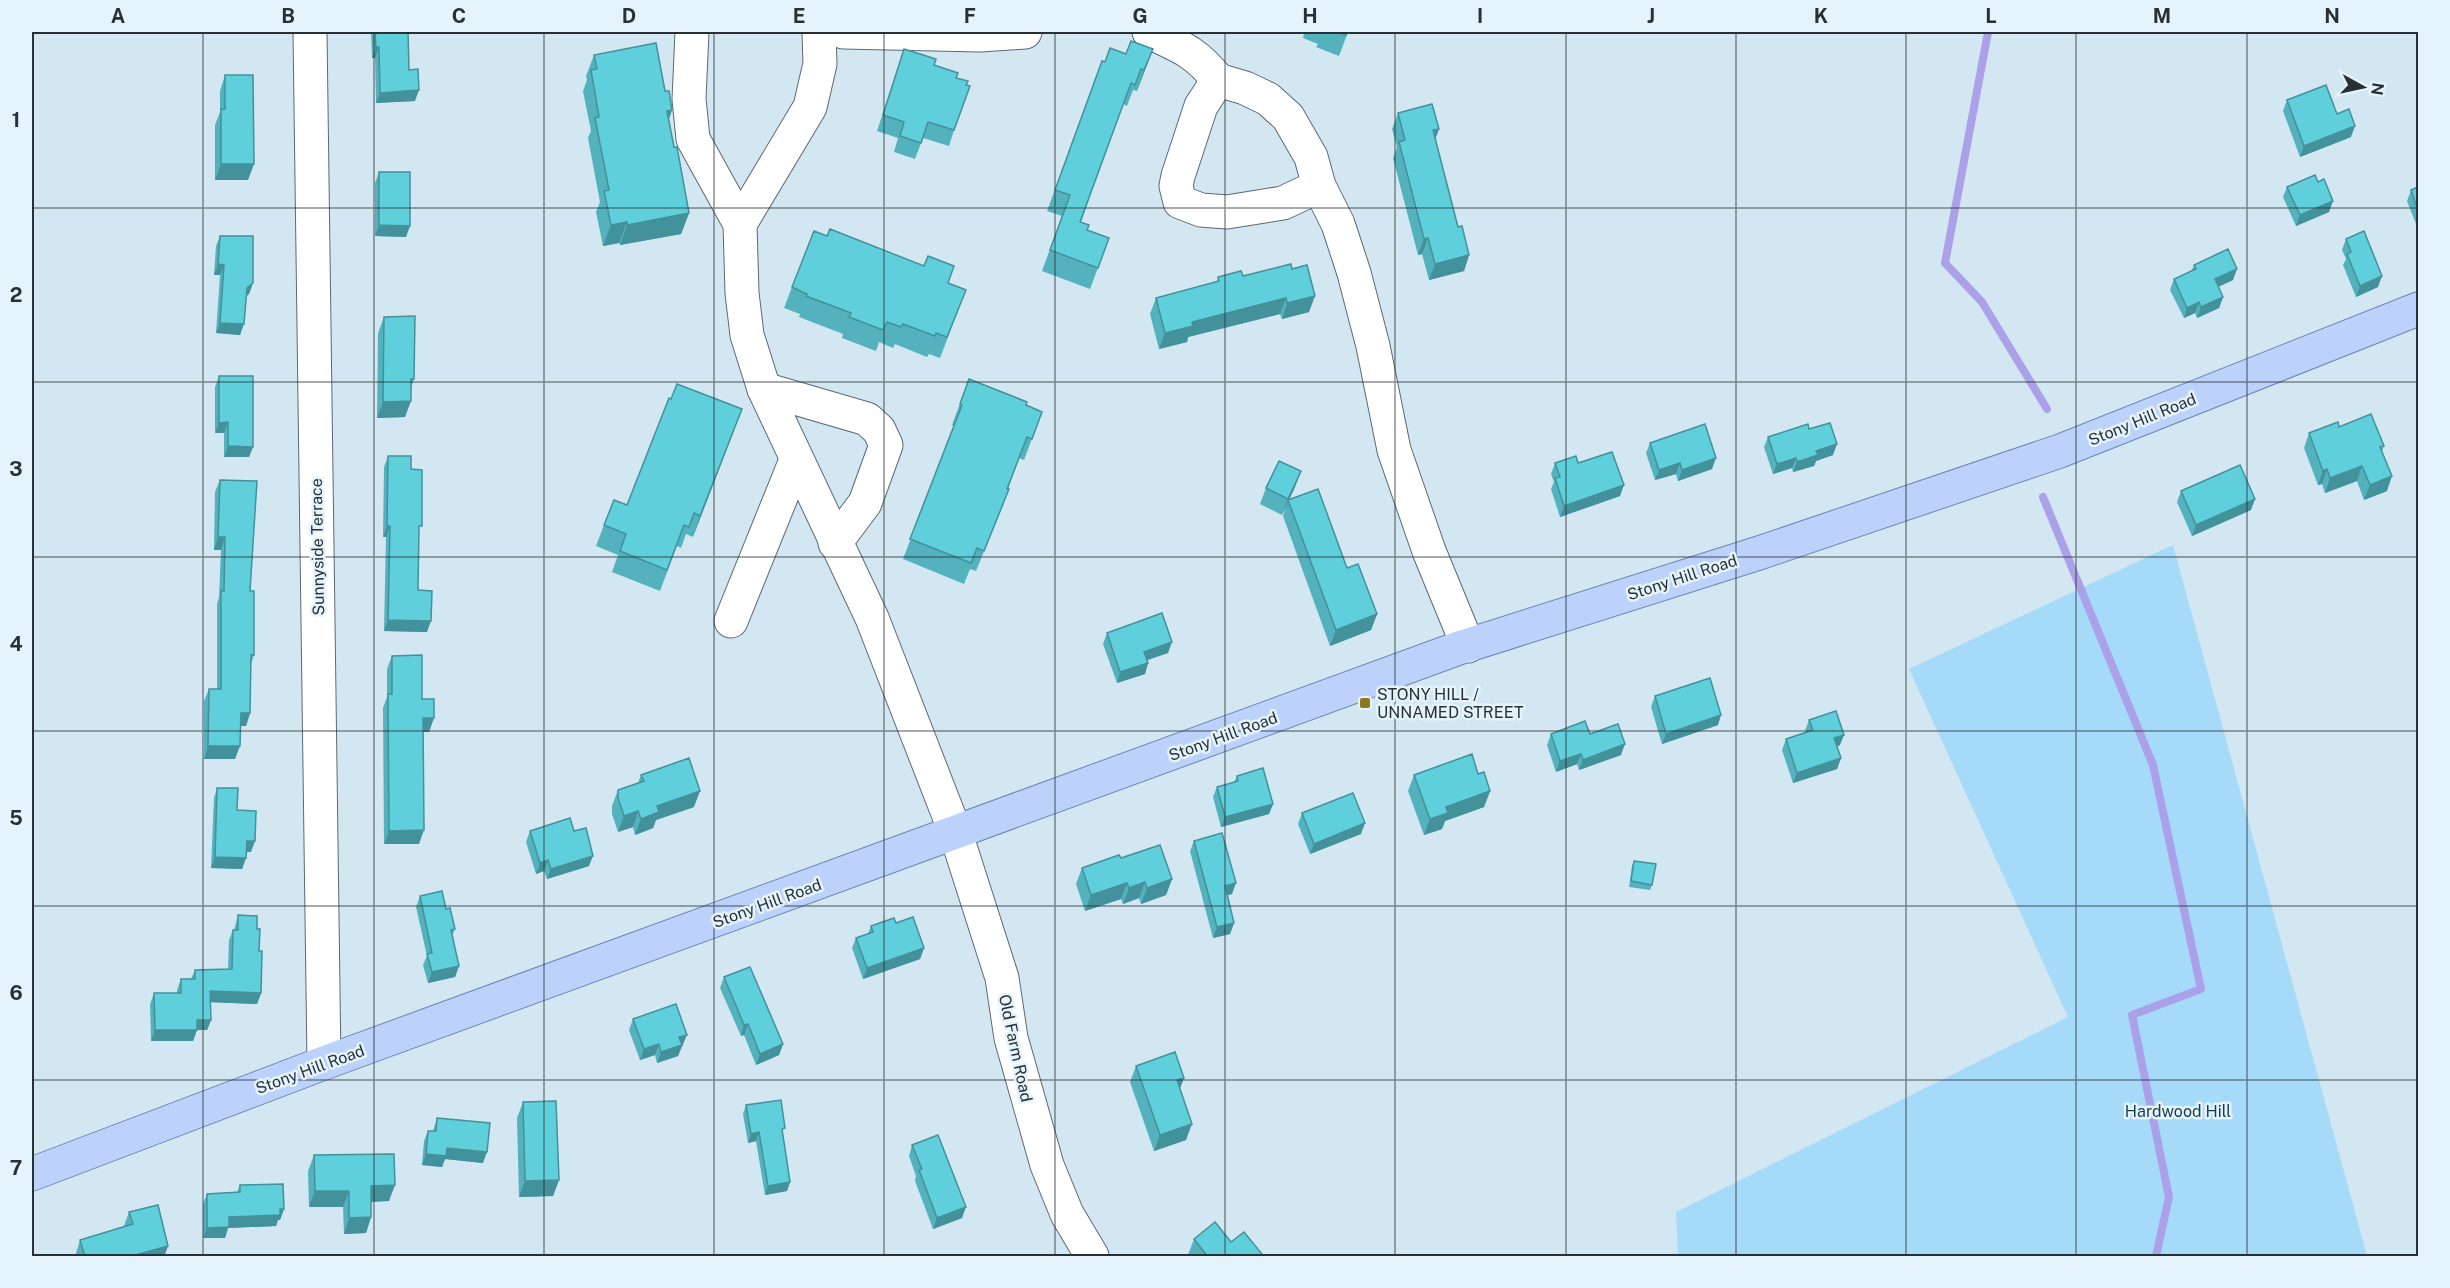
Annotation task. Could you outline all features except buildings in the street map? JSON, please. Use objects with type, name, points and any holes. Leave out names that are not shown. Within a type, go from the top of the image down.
[{"type":"main road","name":"Stony Hill Road","points":[[32,1174],[324,1063],[1468,646],[1769,549],[2060,451],[2418,309]]},
{"type":"street","name":"Sunnyside Terrace","points":[[310,32],[324,1063]]},
{"type":"street","points":[[692,32],[689,99],[693,139],[740,224]]},
{"type":"street","points":[[740,224],[810,107],[820,64],[819,32]]},
{"type":"street","points":[[843,32],[980,35],[1024,32]]},
{"type":"street","points":[[1149,32],[1191,51],[1204,62],[1218,80],[1245,88],[1268,99],[1288,117],[1311,157],[1319,186],[1338,224],[1354,273],[1373,346],[1394,450],[1429,551],[1468,646]]},
{"type":"street","points":[[1218,80],[1201,106],[1178,176],[1176,186],[1180,202],[1201,210],[1227,212],[1283,203],[1319,186]]},
{"type":"street","name":"Old Farm Road","points":[[740,224],[742,293],[747,335],[764,389],[872,618],[956,834],[1002,978],[1011,1038],[1044,1155],[1067,1214],[1092,1257]]},
{"type":"street","points":[[764,389],[867,419],[879,430],[883,438],[886,445],[865,503],[835,543]]},
{"type":"street","points":[[730,621],[796,460]]},
{"type":"green space","name":"Hardwood Hill","points":[[2173,545],[2367,1256],[1678,1256],[1676,1212],[2068,1017],[1909,669]]},
{"type":"waterway","points":[[1988,32],[1945,263],[1982,302],[2047,409]]},
{"type":"waterway","points":[[2043,497],[2153,765],[2201,989],[2132,1015],[2169,1197],[2156,1256]]},
{"type":"place","name":"STONY HILL / UNNAMED STREET","points":[[1365,703]]}]
